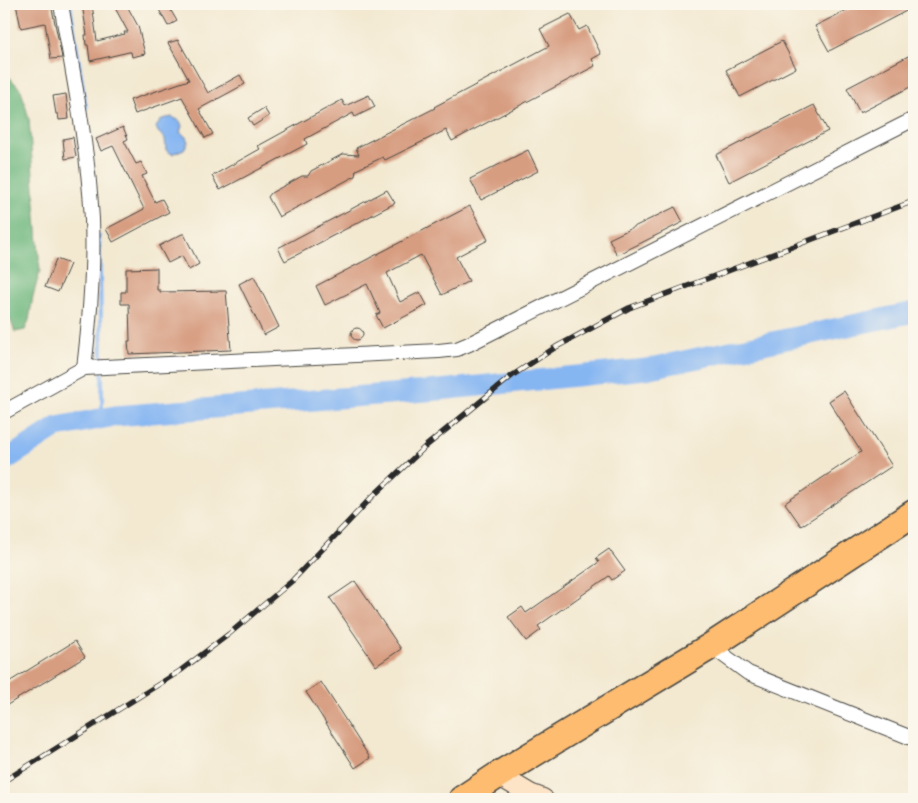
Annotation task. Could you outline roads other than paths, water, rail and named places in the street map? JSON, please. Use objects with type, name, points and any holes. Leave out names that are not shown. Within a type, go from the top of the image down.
[{"type":"highway","points":[[462,799],[498,775],[711,646],[914,513]]},
{"type":"main road","points":[[498,775],[530,794],[543,799]]},
{"type":"street","points":[[61,4],[81,124],[92,221],[90,318],[84,368]]},
{"type":"street","points":[[4,412],[84,368],[439,351],[470,344],[914,119]]},
{"type":"street","points":[[711,646],[748,673],[914,739]]},
{"type":"water","points":[[172,117],[180,121],[182,126],[180,132],[186,137],[188,142],[184,149],[172,154],[166,150],[165,138],[158,132],[156,127],[162,119]]},
{"type":"waterway","points":[[70,4],[86,108]]},
{"type":"waterway","points":[[99,236],[102,360]]},
{"type":"waterway","points":[[4,461],[57,427],[115,416],[439,390],[646,369],[914,312]]},
{"type":"waterway","points":[[102,372],[102,418]]},
{"type":"railway","points":[[4,781],[180,671],[229,634],[292,581],[372,497],[426,446],[513,375],[556,347],[629,308],[914,201]]}]
